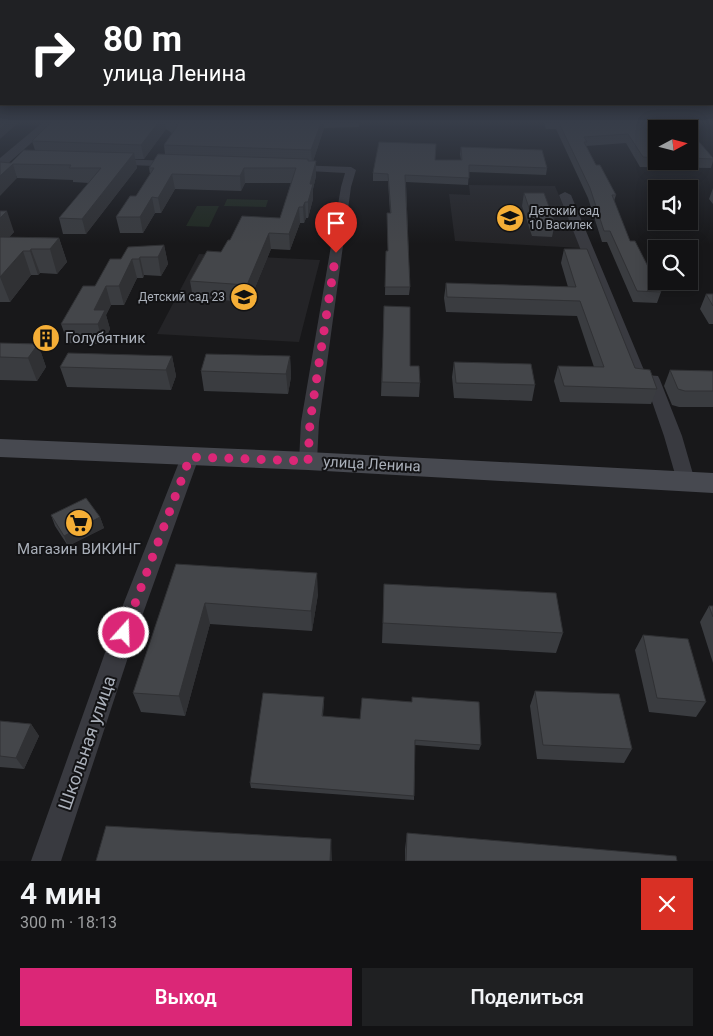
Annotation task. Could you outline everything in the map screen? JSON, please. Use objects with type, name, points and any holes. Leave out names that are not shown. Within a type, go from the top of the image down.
[{"type":"main road","name":"улица Ленина","points":[[0,448],[308,461],[713,483]]},
{"type":"street","points":[[156,163],[192,164]]},
{"type":"street","points":[[281,167],[351,170],[346,187],[310,422],[308,461]]},
{"type":"street","points":[[565,195],[640,379],[652,380],[673,436],[686,481]]},
{"type":"street","name":"Школьная улица","points":[[46,861],[124,633],[190,457]]},
{"type":"shaded area","name":"Детский сад 10 Василек","points":[[469,185],[555,186],[581,248],[455,241],[449,194],[470,195]]},
{"type":"shaded area","points":[[227,199],[268,200],[266,207],[224,206]]},
{"type":"shaded area","points":[[197,206],[219,206],[209,227],[186,226]]},
{"type":"shaded area","name":"Детский сад 23","points":[[199,254],[320,260],[299,342],[157,334]]},
{"type":"building","points":[[0,163],[126,163],[82,219],[59,218],[101,168],[69,168],[71,165],[13,164],[0,176]]},
{"type":"building","points":[[152,163],[315,163],[310,184],[313,184],[308,202],[305,202],[303,207],[299,207],[289,234],[269,233],[247,285],[190,281],[207,251],[221,252],[228,240],[230,240],[242,216],[280,218],[296,168],[244,168],[240,176],[172,174],[158,198],[152,197],[140,217],[116,217],[130,196],[136,196],[154,168],[149,168]]},
{"type":"building","points":[[375,163],[546,163],[547,168],[469,165],[469,178],[405,175],[410,287],[385,287],[386,251],[388,251],[387,213],[391,213],[388,174],[373,173]]},
{"type":"building","points":[[578,163],[600,165],[616,195],[612,195],[630,241],[635,241],[648,266],[648,290],[660,290],[661,292],[637,291],[610,231],[604,231],[590,188]]},
{"type":"building","points":[[524,193],[544,193],[555,223],[534,223]]},
{"type":"building","points":[[0,211],[7,211],[0,218]]},
{"type":"building","points":[[0,237],[59,238],[50,249],[23,251],[0,277]]},
{"type":"building","points":[[164,245],[158,257],[132,259],[119,286],[106,286],[94,310],[105,310],[98,324],[61,324],[83,286],[95,286],[110,259],[121,259],[128,247]]},
{"type":"building","points":[[564,249],[587,249],[635,368],[650,370],[657,389],[564,386],[558,366],[604,367],[580,301],[447,297],[446,283],[576,287]]},
{"type":"building","points":[[706,294],[713,294],[713,306]]},
{"type":"building","points":[[384,306],[410,307],[410,366],[419,366],[420,383],[382,382]]},
{"type":"building","points":[[0,343],[38,344],[28,358],[0,357]]},
{"type":"building","points":[[68,353],[172,356],[166,370],[60,367]]},
{"type":"building","points":[[206,354],[290,356],[286,374],[201,371]]},
{"type":"building","points":[[454,362],[531,364],[535,385],[456,383]]},
{"type":"building","points":[[670,370],[713,371],[713,391],[685,391],[678,389]]},
{"type":"building","points":[[86,498],[100,517],[64,536],[51,515]]},
{"type":"building","points":[[176,564],[317,573],[311,611],[205,603],[179,696],[133,693]]},
{"type":"building","points":[[384,584],[556,593],[563,633],[383,623]]},
{"type":"building","points":[[709,606],[713,606],[713,617]]},
{"type":"building","points":[[643,635],[688,639],[706,702],[657,698]]},
{"type":"building","points":[[535,691],[619,694],[632,749],[543,745]]},
{"type":"building","points":[[263,693],[324,697],[322,716],[360,719],[362,698],[412,702],[412,697],[479,702],[481,745],[415,740],[414,796],[250,783]]},
{"type":"building","points":[[0,721],[31,724],[16,758],[0,756]]},
{"type":"building","points":[[106,826],[331,839],[330,861],[96,861]]},
{"type":"building","points":[[407,833],[676,856],[677,861],[406,861]]},
{"type":"place","name":"Детский сад 10 Василек","points":[[510,218]]},
{"type":"place","name":"Детский сад 23","points":[[244,297]]},
{"type":"place","name":"Голубятник","points":[[46,338]]},
{"type":"place","name":"Магазин ВИКИНГ","points":[[79,523]]},
{"type":"route","points":[[124,633],[190,457],[308,461],[310,422],[320,368],[336,253]]}]
